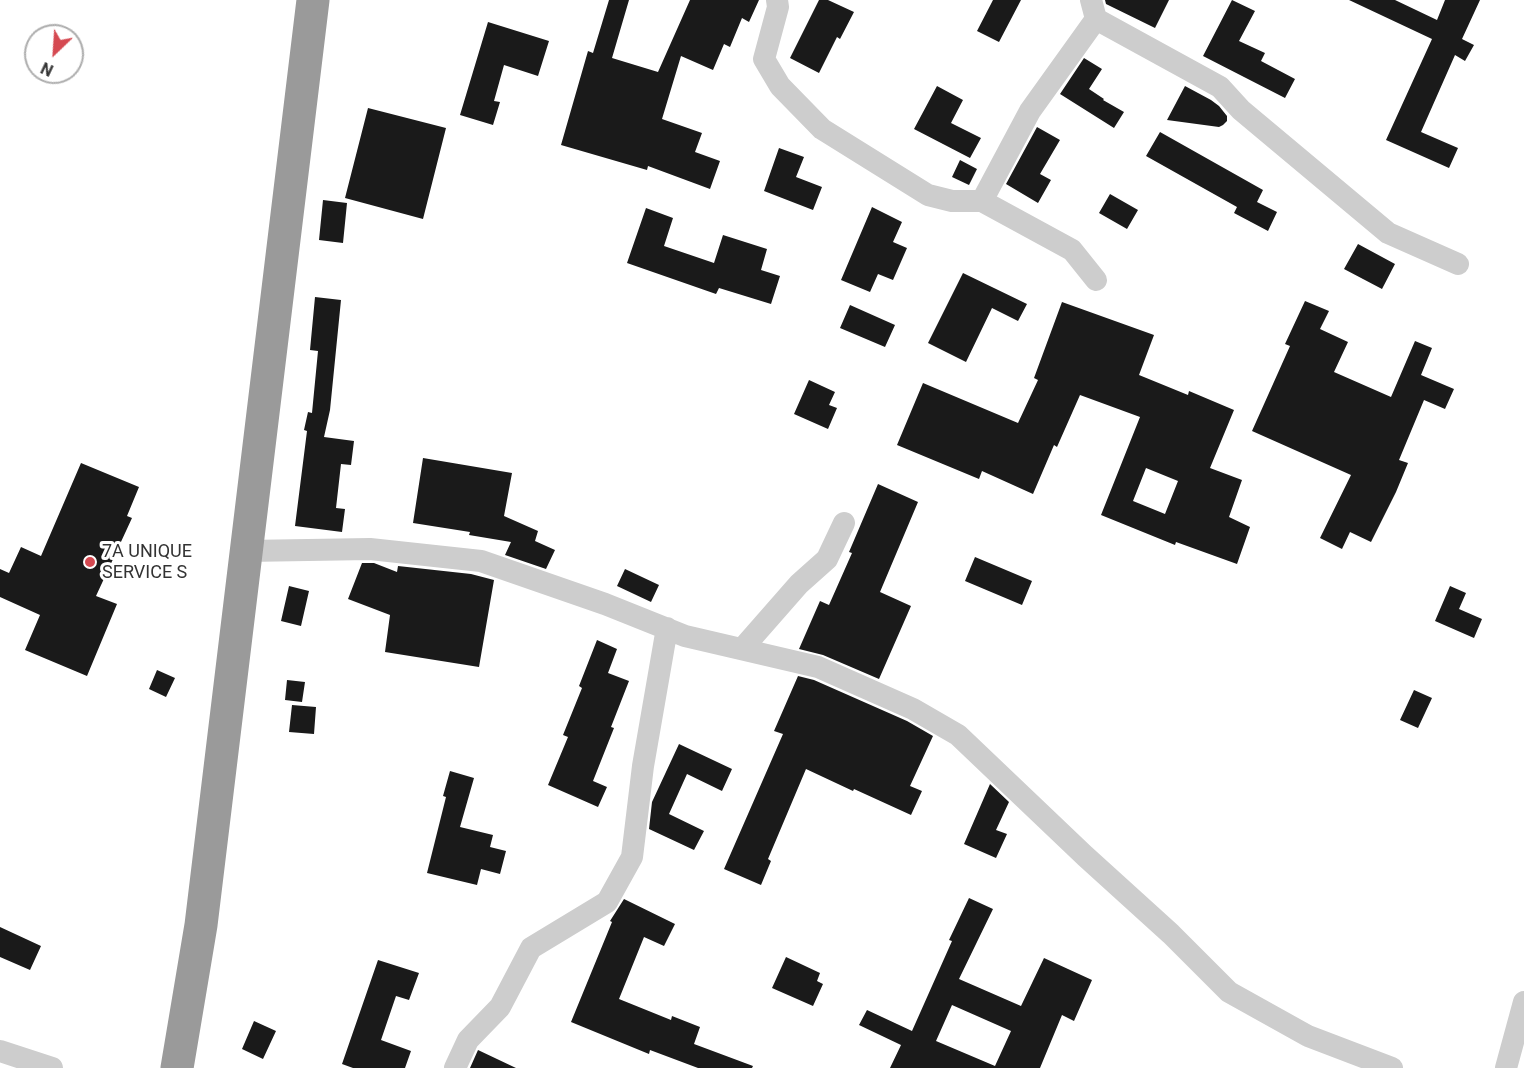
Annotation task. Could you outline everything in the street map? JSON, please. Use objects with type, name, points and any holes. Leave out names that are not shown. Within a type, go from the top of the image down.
[{"type":"highway","points":[[177,1068],[201,925],[313,0]]},
{"type":"street","points":[[777,0],[778,7],[764,59],[780,86],[822,129],[928,195],[952,201],[982,201],[1072,250],[1096,280]]},
{"type":"street","points":[[982,201],[1030,111],[1094,10],[1220,87],[1241,110],[1388,233],[1458,264]]},
{"type":"street","points":[[742,649],[799,584],[827,559],[844,523]]},
{"type":"street","points":[[246,551],[370,549],[481,561],[605,604],[685,636],[818,667],[913,709],[958,735],[1171,934],[1229,992],[1308,1036],[1392,1068]]},
{"type":"street","points":[[454,1068],[468,1040],[500,1006],[531,948],[607,902],[632,857],[643,766],[667,628]]},
{"type":"street","points":[[1506,1068],[1524,1002]]},
{"type":"street","points":[[0,1051],[52,1068]]},
{"type":"building","points":[[609,0],[629,0],[612,58],[658,72],[690,0],[759,0],[749,22],[742,18],[730,47],[724,44],[713,70],[681,56],[662,119],[702,133],[695,152],[720,161],[710,189],[648,166],[647,170],[561,145],[588,51],[593,53]]},
{"type":"building","points":[[819,0],[828,0],[854,12],[840,39],[837,37],[819,73],[790,58]]},
{"type":"building","points":[[993,0],[1021,0],[999,42],[977,31]]},
{"type":"building","points":[[1105,0],[1169,0],[1155,28],[1106,4]]},
{"type":"building","points":[[1232,0],[1255,11],[1239,41],[1265,53],[1261,61],[1295,79],[1285,98],[1203,56]]},
{"type":"building","points":[[1349,0],[1395,0],[1437,20],[1445,0],[1480,0],[1462,39],[1474,45],[1465,61],[1455,55],[1421,132],[1458,148],[1449,168],[1386,140],[1432,39]]},
{"type":"building","points":[[488,22],[549,41],[538,76],[504,65],[494,101],[500,102],[493,125],[460,115]]},
{"type":"building","points":[[1084,58],[1102,69],[1089,89],[1124,112],[1114,128],[1060,94]]},
{"type":"building","points":[[937,86],[963,100],[951,123],[981,138],[970,158],[914,129]]},
{"type":"building","points":[[1185,86],[1219,106],[1227,116],[1227,121],[1219,127],[1167,120]]},
{"type":"building","points":[[368,108],[446,128],[423,219],[345,198]]},
{"type":"building","points":[[1037,127],[1060,140],[1040,174],[1051,180],[1038,203],[1006,184]]},
{"type":"building","points":[[1160,132],[1263,190],[1257,202],[1277,212],[1268,231],[1234,213],[1237,207],[1146,156]]},
{"type":"building","points":[[779,148],[804,157],[796,177],[822,187],[813,210],[764,191]]},
{"type":"building","points":[[960,160],[977,169],[969,185],[952,177]]},
{"type":"building","points":[[1110,194],[1138,210],[1127,229],[1099,213]]},
{"type":"building","points":[[323,200],[347,203],[343,243],[319,240]]},
{"type":"building","points":[[872,207],[902,222],[893,242],[907,248],[893,280],[878,274],[870,292],[841,280]]},
{"type":"building","points":[[646,208],[673,218],[664,246],[714,263],[723,235],[767,249],[761,270],[780,276],[771,304],[719,288],[716,294],[627,263]]},
{"type":"building","points":[[1358,244],[1395,264],[1382,289],[1344,269]]},
{"type":"building","points":[[963,273],[1027,304],[1018,321],[992,308],[966,362],[928,343]]},
{"type":"building","points":[[315,297],[341,300],[330,410],[324,437],[354,441],[351,465],[341,464],[336,508],[345,509],[342,532],[295,526],[307,431],[304,430],[308,412],[312,413],[318,351],[310,350]]},
{"type":"building","points":[[1305,301],[1329,311],[1320,329],[1348,342],[1334,372],[1391,397],[1415,341],[1432,348],[1421,375],[1454,389],[1445,409],[1424,400],[1399,460],[1408,463],[1371,542],[1350,532],[1342,549],[1320,538],[1351,475],[1252,431],[1290,346],[1285,344]]},
{"type":"building","points":[[1062,302],[1154,335],[1139,375],[1188,395],[1189,391],[1234,410],[1210,468],[1242,480],[1229,517],[1250,527],[1237,564],[1176,542],[1175,545],[1101,515],[1140,417],[1080,395],[1057,447],[1054,445],[1033,494],[982,471],[979,479],[897,445],[923,383],[1018,423],[1038,380],[1034,378]],"holes":[[[1146,468],[1178,481],[1165,514],[1133,501]]]},
{"type":"building","points":[[850,305],[895,325],[885,347],[840,328]]},
{"type":"building","points":[[809,380],[835,392],[829,405],[837,408],[828,429],[794,414]]},
{"type":"building","points":[[423,458],[512,473],[504,516],[538,531],[535,541],[555,550],[546,569],[505,555],[511,542],[469,535],[470,532],[413,523]]},
{"type":"building","points":[[81,463],[139,487],[127,516],[132,518],[96,596],[117,604],[87,676],[25,650],[40,615],[0,597],[0,569],[9,573],[21,547],[41,556]]},
{"type":"building","points":[[878,484],[918,502],[880,592],[911,606],[879,679],[823,655],[799,649],[820,601],[829,605],[852,553],[849,552]]},
{"type":"building","points":[[975,557],[1032,581],[1022,605],[965,581]]},
{"type":"building","points":[[362,563],[374,563],[397,572],[398,566],[471,574],[494,580],[479,667],[385,652],[390,615],[348,599]]},
{"type":"building","points":[[625,569],[659,585],[651,602],[617,586]]},
{"type":"building","points":[[289,586],[309,591],[301,626],[281,621]]},
{"type":"building","points":[[1450,586],[1466,593],[1459,609],[1482,619],[1474,638],[1435,621]]},
{"type":"building","points":[[597,640],[617,649],[608,673],[629,681],[611,727],[614,728],[593,781],[607,787],[598,807],[548,785],[568,737],[563,735],[582,688],[579,686]]},
{"type":"building","points":[[157,670],[175,678],[166,697],[149,689]]},
{"type":"building","points":[[798,676],[814,680],[907,721],[933,736],[910,786],[922,791],[911,815],[806,769],[768,859],[771,861],[761,885],[724,869],[783,734],[774,731]]},
{"type":"building","points":[[287,680],[305,682],[302,702],[285,700]]},
{"type":"building","points":[[1414,690],[1432,698],[1418,728],[1400,720]]},
{"type":"building","points":[[292,705],[316,707],[314,734],[289,732]]},
{"type":"building","points":[[679,744],[732,769],[722,791],[687,774],[669,814],[704,831],[694,850],[649,829],[652,802]]},
{"type":"building","points":[[450,771],[474,778],[460,827],[493,835],[490,847],[506,851],[500,874],[481,869],[477,885],[427,873],[446,797],[443,796]]},
{"type":"building","points":[[990,784],[1009,802],[996,830],[1007,834],[996,858],[964,844]]},
{"type":"building","points":[[969,898],[993,909],[959,979],[1021,1006],[1044,958],[1092,980],[1074,1021],[1062,1015],[1040,1068],[890,1068],[901,1045],[859,1025],[867,1010],[912,1031],[952,941],[949,940]],"holes":[[[952,1005],[1011,1031],[995,1066],[936,1041]]]},
{"type":"building","points":[[624,899],[675,924],[664,946],[644,937],[619,999],[671,1020],[672,1016],[700,1027],[694,1044],[753,1066],[752,1068],[698,1068],[650,1050],[649,1054],[571,1022],[612,922],[610,921]]},
{"type":"building","points":[[0,927],[41,946],[30,970],[0,957]]},
{"type":"building","points":[[786,957],[820,973],[817,981],[823,984],[813,1006],[772,988]]},
{"type":"building","points":[[378,960],[419,973],[409,1000],[396,996],[381,1040],[411,1051],[405,1068],[353,1068],[342,1064]]},
{"type":"building","points":[[254,1021],[276,1031],[263,1059],[242,1049]]},
{"type":"building","points":[[478,1050],[516,1068],[470,1068]]},
{"type":"place","name":"7A UNIQUE SERVICE S","points":[[90,562]]}]
